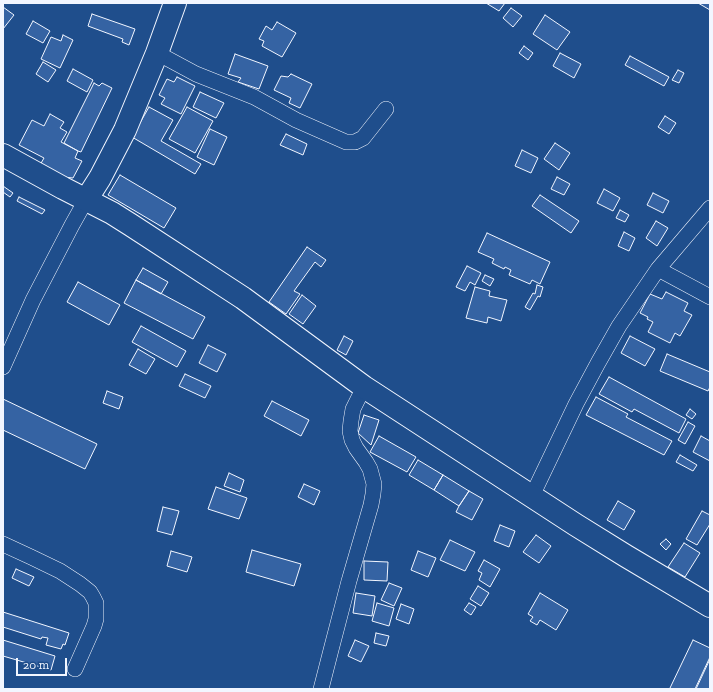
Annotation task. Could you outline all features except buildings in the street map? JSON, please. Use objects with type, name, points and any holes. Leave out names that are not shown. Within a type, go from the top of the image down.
[{"type":"street","points":[[3,367],[33,300],[72,225],[118,144],[157,53],[175,3]]},
{"type":"street","points":[[157,53],[196,74],[254,98],[296,120],[346,142],[355,142],[363,138],[386,109]]},
{"type":"street","points":[[3,155],[131,225],[243,298],[364,387],[626,556],[710,606]]},
{"type":"street","points":[[532,496],[576,404],[619,326],[658,269],[710,208]]},
{"type":"street","points":[[658,269],[710,298]]},
{"type":"street","points":[[321,689],[349,582],[370,511],[373,494],[374,484],[370,469],[356,448],[350,431],[354,409],[364,387]]},
{"type":"street","points":[[3,544],[60,571],[90,592],[93,597],[96,603],[96,618],[92,631],[75,669]]}]
